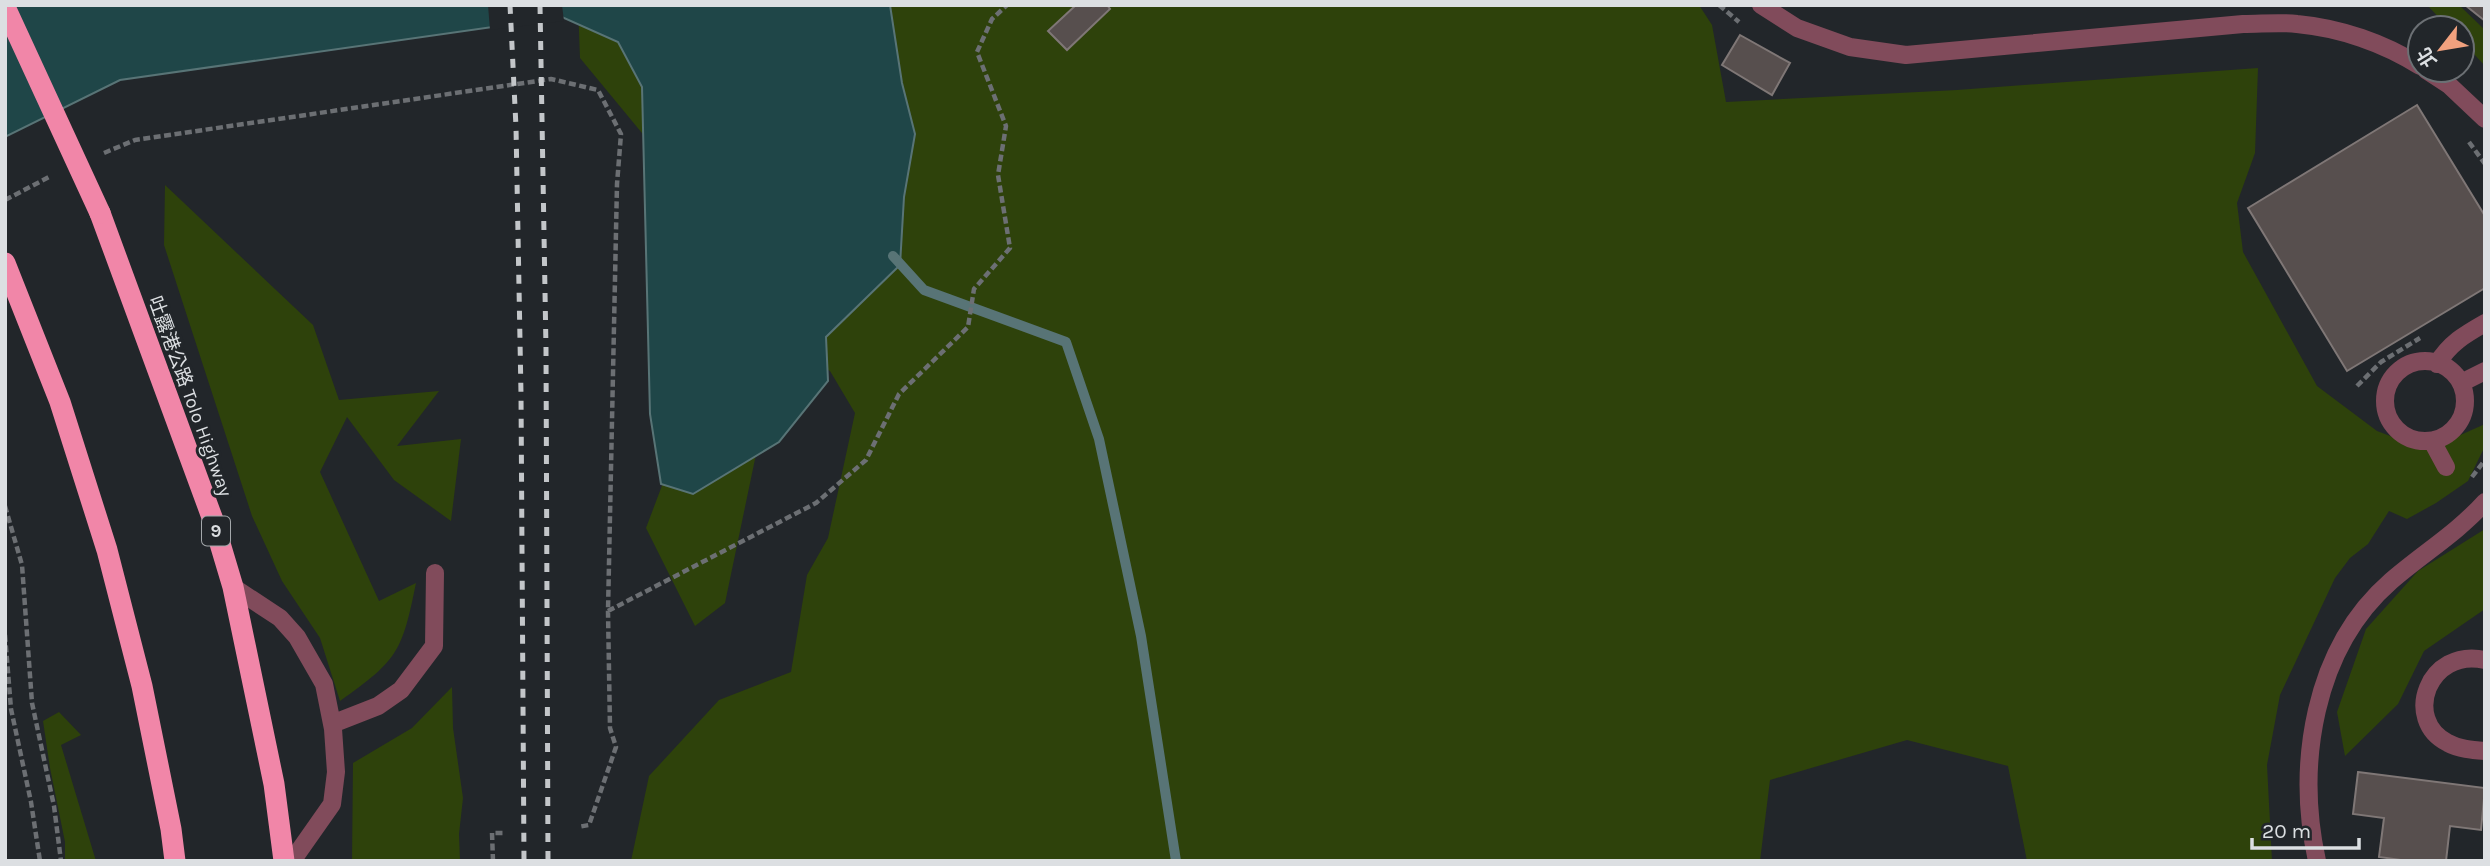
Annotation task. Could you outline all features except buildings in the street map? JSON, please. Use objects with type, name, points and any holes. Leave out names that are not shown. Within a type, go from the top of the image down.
[{"type":"highway","name":"吐露港公路 Tolo Highway","points":[[5,8],[100,213],[213,520],[233,587],[275,784],[284,861]]},
{"type":"highway","points":[[5,263],[60,402],[107,550],[142,686],[175,861]]},
{"type":"street","points":[[1762,5],[1797,28],[1850,47],[1906,55],[2243,24],[2298,24],[2351,34],[2406,57]]},
{"type":"street","points":[[2447,84],[2485,119]]},
{"type":"street","points":[[2437,364],[2456,340],[2485,323]]},
{"type":"street","points":[[2419,362],[2437,364],[2453,373],[2460,383],[2465,407],[2454,429],[2444,437],[2418,440],[2405,435],[2394,426],[2386,401],[2388,387],[2395,375],[2406,367],[2419,362]]},
{"type":"street","points":[[2460,383],[2485,371]]},
{"type":"street","points":[[2432,440],[2446,467]]},
{"type":"street","points":[[2317,861],[2309,818],[2308,780],[2318,707],[2329,672],[2345,639],[2366,608],[2390,581],[2469,521],[2485,502]]},
{"type":"street","points":[[332,724],[378,706],[401,690],[434,646],[435,573]]},
{"type":"street","points":[[233,587],[280,618],[297,636],[324,684],[337,772],[332,804],[292,861]]},
{"type":"street","points":[[2485,660],[2472,657],[2452,661],[2436,672],[2426,690],[2424,710],[2432,729],[2446,743],[2485,751]]},
{"type":"path","points":[[608,611],[816,503],[866,460],[899,394],[968,327],[974,289],[1010,248],[998,175],[1006,125],[977,52],[992,19],[1007,5]]},
{"type":"path","points":[[1719,5],[1743,25]]},
{"type":"path","points":[[101,155],[135,140],[551,79],[598,90],[621,134],[617,184],[608,611],[610,728],[616,747],[589,825],[578,827]]},
{"type":"path","points":[[2468,141],[2485,164]]},
{"type":"path","points":[[5,200],[54,175]]},
{"type":"path","points":[[5,506],[22,565],[32,703],[54,806],[61,861]]},
{"type":"path","points":[[5,635],[11,709],[40,861]]},
{"type":"path","points":[[493,861],[492,834],[503,832]]},
{"type":"green space","points":[[578,5],[1699,5],[1712,25],[1726,102],[1957,90],[2258,68],[2255,153],[2237,203],[2243,252],[2317,386],[2377,431],[2427,450],[2485,424],[2485,446],[2468,481],[2407,519],[2389,511],[2368,544],[2350,558],[2335,578],[2280,695],[2267,765],[2272,861],[2027,861],[2008,766],[1907,740],[1770,780],[1760,861],[631,861],[649,776],[719,700],[791,672],[807,575],[828,538],[855,413],[830,371],[775,334],[651,144],[580,58]]},
{"type":"green space","points":[[2427,5],[2459,5],[2468,14],[2436,14]]},
{"type":"green space","points":[[2476,21],[2485,30],[2485,66],[2476,56]]},
{"type":"green space","points":[[165,185],[313,325],[339,400],[439,391],[397,446],[461,439],[451,521],[394,480],[347,417],[320,472],[379,601],[416,583],[406,625],[394,652],[374,675],[340,701],[320,638],[282,581],[252,516],[164,245]]},
{"type":"green space","points":[[689,414],[759,440],[725,603],[695,626],[646,528]]},
{"type":"green space","points":[[2485,529],[2485,609],[2424,651],[2398,704],[2345,756],[2337,712],[2366,629],[2418,571]]},
{"type":"green space","points":[[452,687],[453,728],[463,798],[459,834],[460,861],[352,861],[353,763],[412,728]]},
{"type":"green space","points":[[59,712],[81,735],[61,745],[96,861],[65,861],[65,842],[43,721]]},
{"type":"water","points":[[5,5],[890,5],[902,83],[915,134],[904,197],[900,265],[826,337],[828,381],[779,442],[693,494],[661,484],[650,414],[642,87],[618,42],[562,17],[120,80],[5,137]]},
{"type":"pier","points":[[488,5],[562,5],[564,21],[490,30]]},
{"type":"waterway","points":[[893,256],[924,290],[1066,342],[1099,439],[1141,636],[1176,861]]},
{"type":"railway","points":[[510,5],[516,127],[521,394],[524,861]]},
{"type":"railway","points":[[540,5],[546,349],[548,861]]}]
